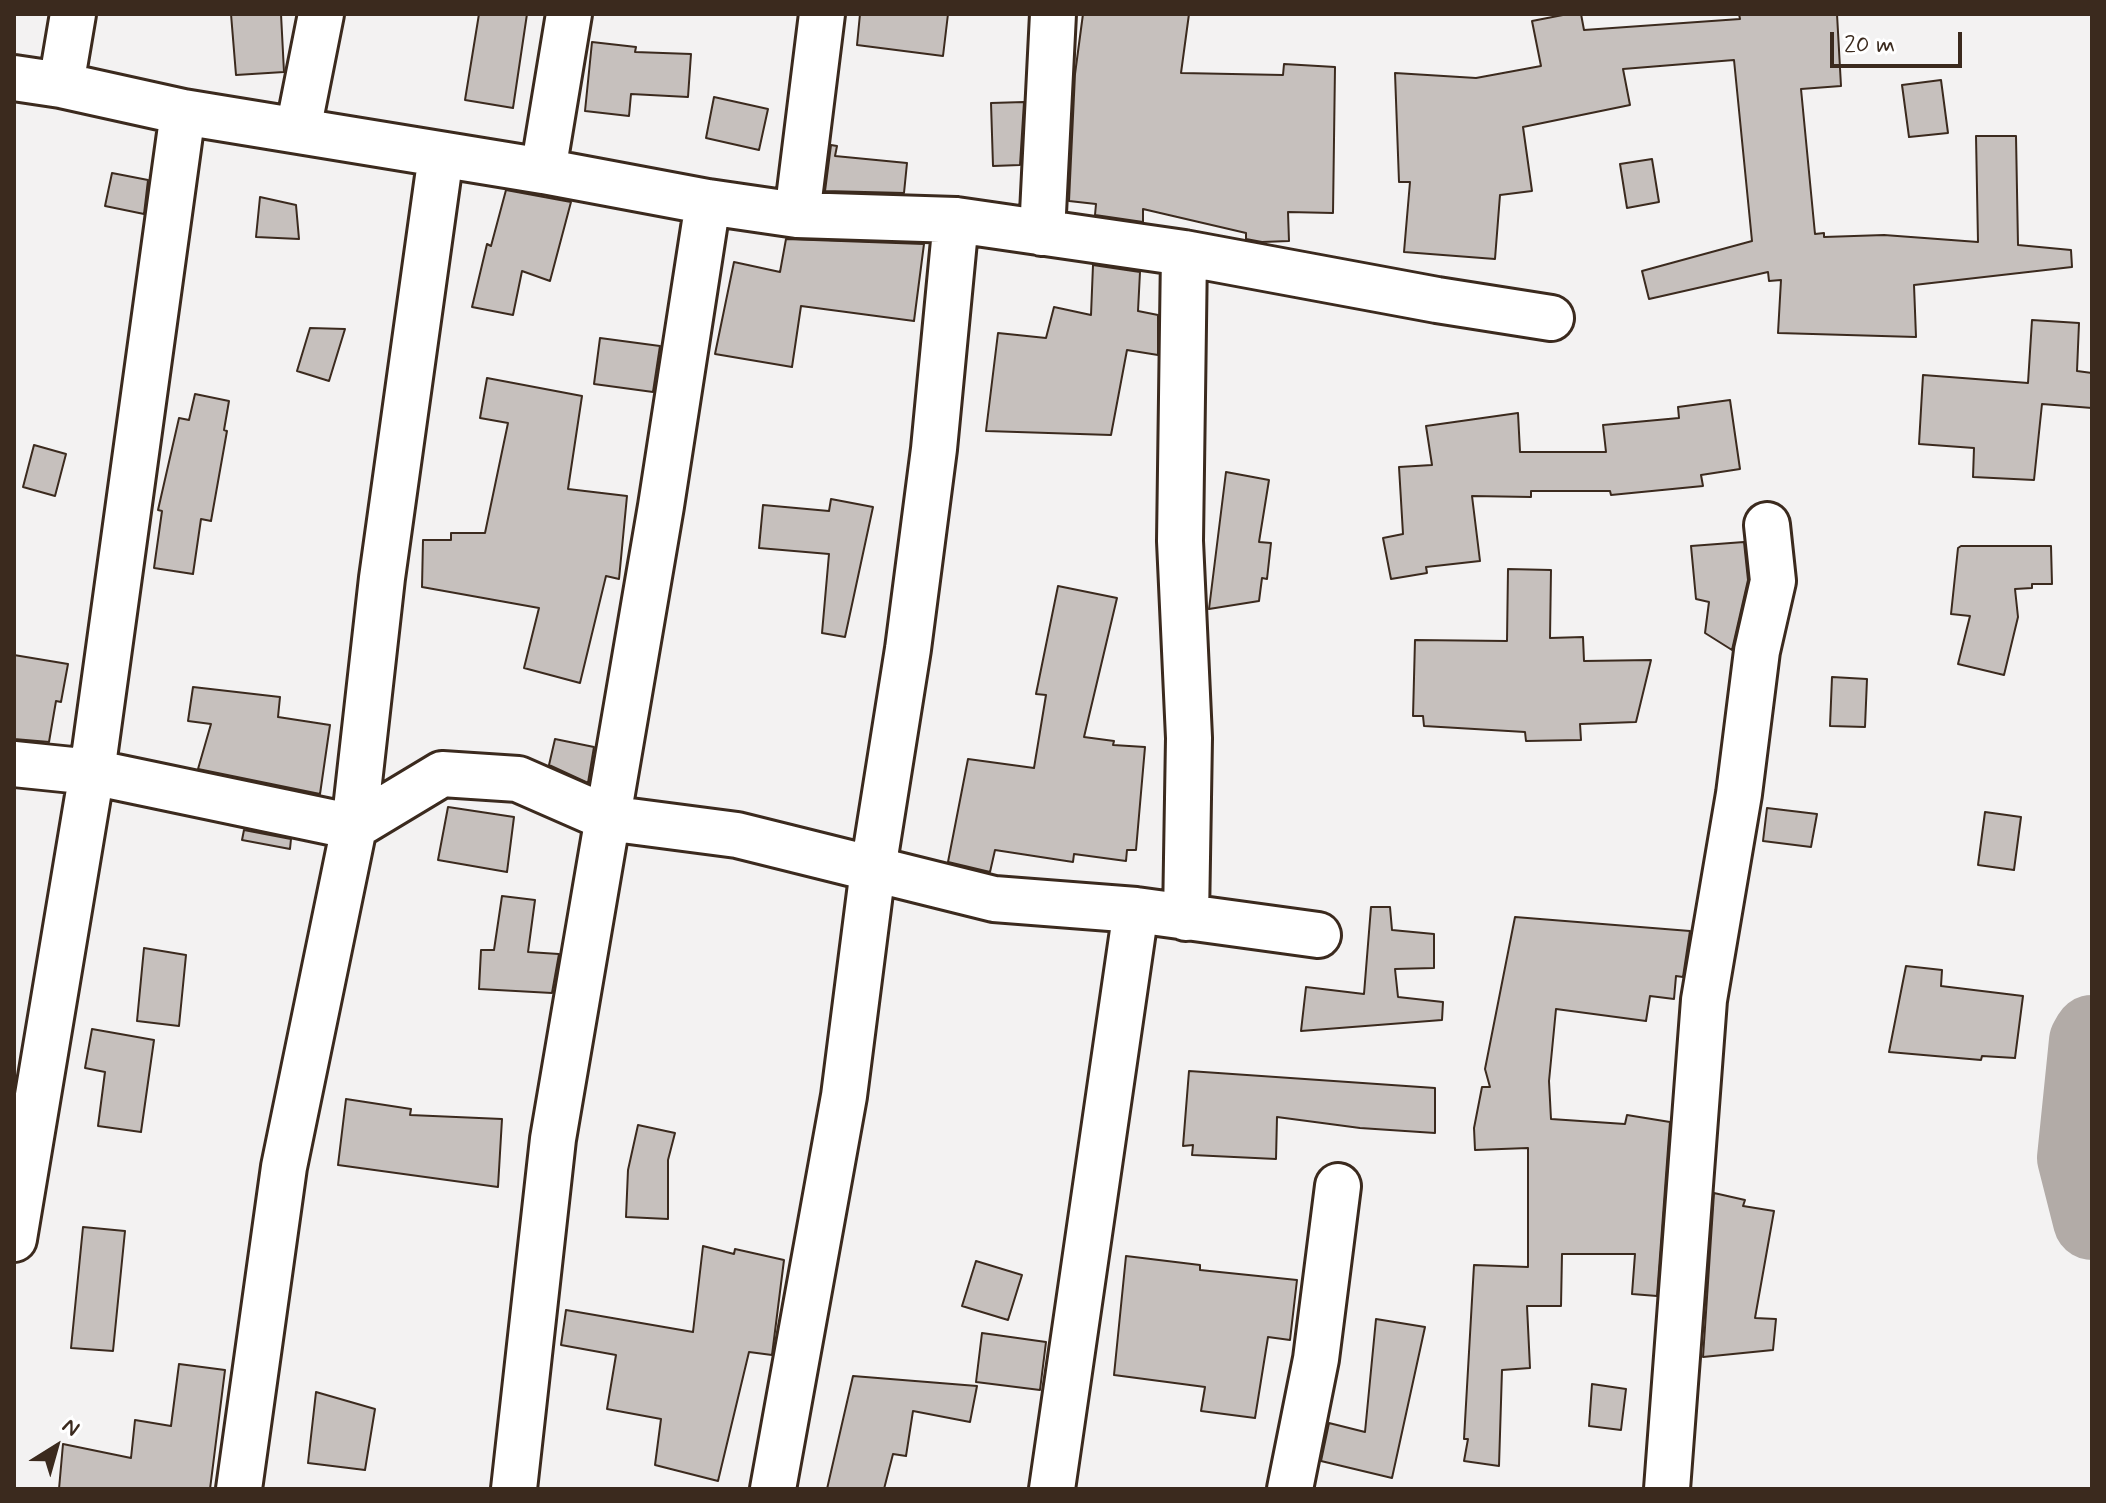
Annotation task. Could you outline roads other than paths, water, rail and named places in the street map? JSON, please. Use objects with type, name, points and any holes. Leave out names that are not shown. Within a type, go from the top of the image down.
[{"type":"street","points":[[61,85],[73,14]]},
{"type":"street","points":[[298,130],[321,14]]},
{"type":"street","points":[[543,171],[569,14]]},
{"type":"street","points":[[797,215],[822,14]]},
{"type":"street","points":[[1042,233],[1053,14]]},
{"type":"street","points":[[14,78],[61,85],[183,112],[543,171],[708,202],[797,215],[956,220],[1184,253],[1551,318]]},
{"type":"street","points":[[14,1239],[92,772],[183,112]]},
{"type":"street","points":[[239,1489],[284,1167],[354,827],[386,548],[441,155]]},
{"type":"street","points":[[514,1489],[553,1139],[661,506],[708,202]]},
{"type":"street","points":[[773,1489],[844,1096],[873,869],[908,649],[934,449],[956,220]]},
{"type":"street","points":[[1184,253],[1180,541],[1189,738],[1186,918]]},
{"type":"street","points":[[1667,1489],[1704,1000],[1739,794],[1757,651],[1773,581],[1767,525]]},
{"type":"street","points":[[14,764],[92,772],[354,827],[442,774],[518,779],[607,818],[737,835],[994,899],[1136,910],[1318,935]]},
{"type":"street","points":[[1052,1489],[1136,910]]},
{"type":"street","points":[[1290,1489],[1316,1359],[1338,1186]]},
{"type":"waterway","points":[[2092,1034],[2088,1041],[2076,1158],[2092,1221]]}]
